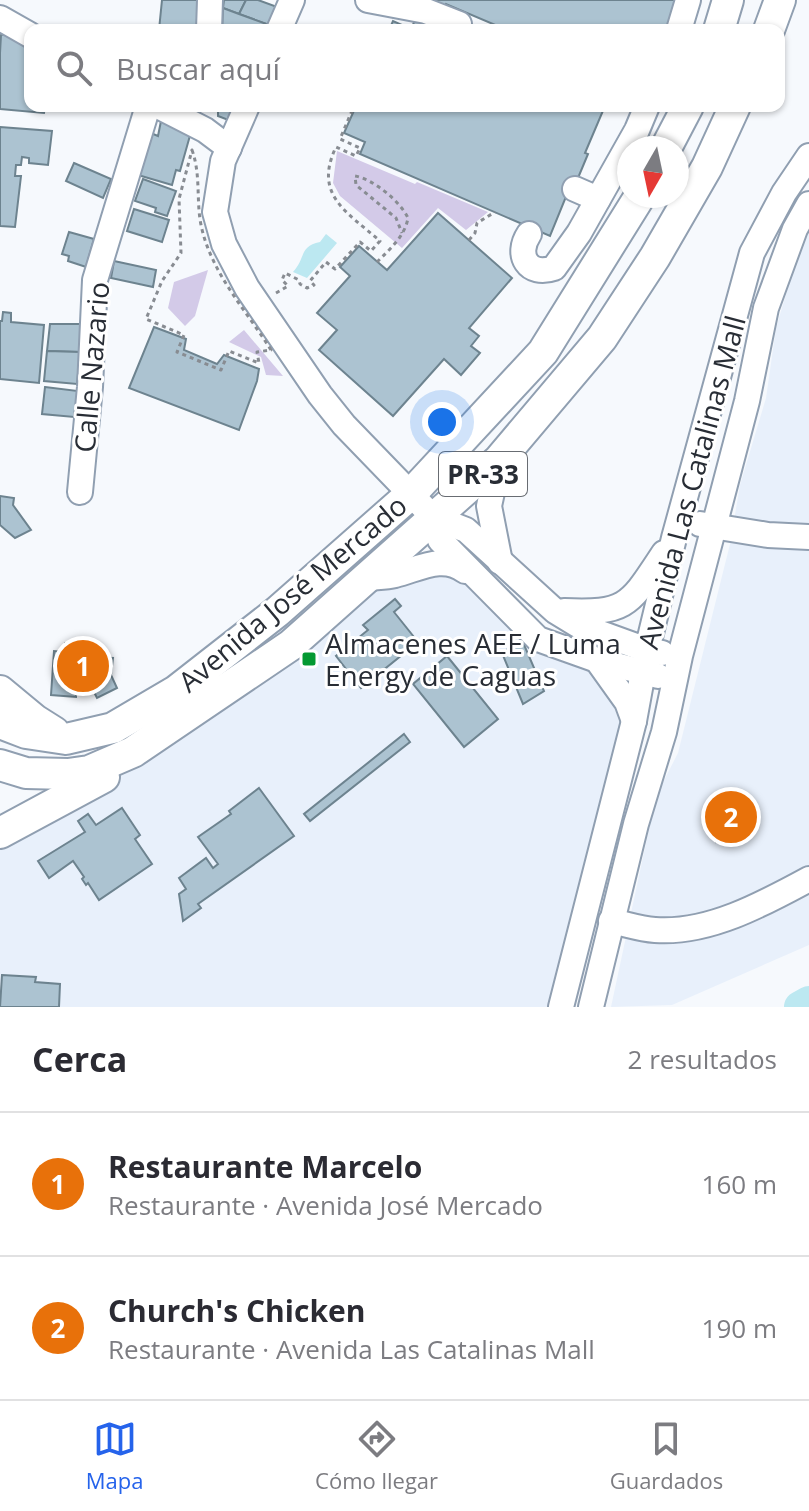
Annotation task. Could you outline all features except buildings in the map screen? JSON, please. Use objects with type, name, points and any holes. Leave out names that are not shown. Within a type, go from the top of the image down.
[{"type":"main road","points":[[721,24],[728,0]]},
{"type":"main road","points":[[771,24],[780,0]]},
{"type":"main road","points":[[672,136],[685,112]]},
{"type":"main road","name":"Avenida José Mercado","points":[[0,765],[26,773],[68,774],[89,771],[133,752],[291,645],[368,578],[499,460],[602,338],[692,193],[732,112]]},
{"type":"main road","name":"Avenida José Mercado","points":[[0,723],[26,733],[66,739],[113,728],[176,691],[277,612],[412,493],[543,352],[634,208]]},
{"type":"main road","points":[[0,691],[35,720],[66,739]]},
{"type":"main road","points":[[0,833],[119,767],[133,752]]},
{"type":"street","points":[[209,24],[210,0]]},
{"type":"street","points":[[282,24],[292,0]]},
{"type":"street","points":[[368,0],[413,5],[459,24]]},
{"type":"street","points":[[682,24],[688,0]]},
{"type":"street","points":[[0,18],[24,32]]},
{"type":"street","name":"Calle Nazario","points":[[80,492],[90,387],[95,280],[146,112]]},
{"type":"street","points":[[182,112],[206,118],[229,148]]},
{"type":"street","points":[[244,112],[223,161],[215,212],[232,261],[320,395],[344,425],[433,517],[440,540],[538,639],[597,660],[645,661],[677,668]]},
{"type":"street","points":[[529,234],[521,251],[528,266],[538,270],[554,268],[579,233],[644,112]]},
{"type":"street","name":"Avenida Las Catalinas Mall","points":[[561,1007],[634,721],[677,528],[752,253],[784,193],[809,156]]},
{"type":"street","points":[[575,189],[598,199]]},
{"type":"street","name":"Avenida Las Catalinas Mall","points":[[591,1007],[747,401],[766,308],[795,229],[809,204]]},
{"type":"street","points":[[499,460],[489,506],[500,562]]},
{"type":"street","points":[[433,517],[466,530],[555,611],[645,661]]},
{"type":"street","points":[[555,611],[600,613],[622,607],[640,591],[677,528],[713,527],[809,537]]},
{"type":"street","points":[[368,578],[392,576],[443,561],[457,564],[477,580]]},
{"type":"street","points":[[597,660],[627,702],[634,721]]},
{"type":"street","points":[[611,921],[655,930],[686,928],[741,913],[809,879]]},
{"type":"path","points":[[276,294],[288,286],[282,280],[285,273],[307,288],[314,285],[310,281],[326,262],[335,269],[360,242],[371,251],[380,241],[337,204],[328,181],[328,166],[336,147],[356,156],[360,148],[340,139],[351,112]]},
{"type":"path","points":[[192,150],[197,165],[201,226],[220,273],[242,311],[250,316],[271,350],[257,352],[259,363],[229,351],[221,370],[177,352],[184,335],[146,319],[162,281],[181,253],[179,199],[192,150]]},
{"type":"path","points":[[377,262],[402,233],[408,220],[406,212],[372,183],[355,176],[356,185],[396,218],[402,233]]},
{"type":"path","points":[[469,240],[475,233],[477,223],[495,212]]},
{"type":"shaded area","points":[[337,151],[488,212],[466,230],[438,208],[402,248],[340,196],[333,183]]},
{"type":"shaded area","points":[[809,230],[809,945],[672,1005],[611,1007],[656,796],[678,753],[730,544],[740,485],[766,398],[776,328],[800,247]]},
{"type":"shaded area","points":[[208,270],[195,316],[185,326],[168,308],[174,282]]},
{"type":"shaded area","points":[[244,330],[283,376],[266,375],[261,357],[229,342]]},
{"type":"shaded area","points":[[444,566],[530,643],[600,672],[620,722],[552,1007],[0,1007],[0,831],[89,783],[160,714],[295,618]]},
{"type":"water","points":[[326,234],[337,243],[307,278],[293,272],[309,246],[320,242]]},
{"type":"waterway","points":[[800,1007],[809,1002]]},
{"type":"place","name":"Almacenes AEE / Luma Energy de Caguas","points":[[309,659]]},
{"type":"place","name":"Restaurante Marcelo","points":[[83,666]]},
{"type":"place","name":"Church's Chicken","points":[[731,817]]}]
